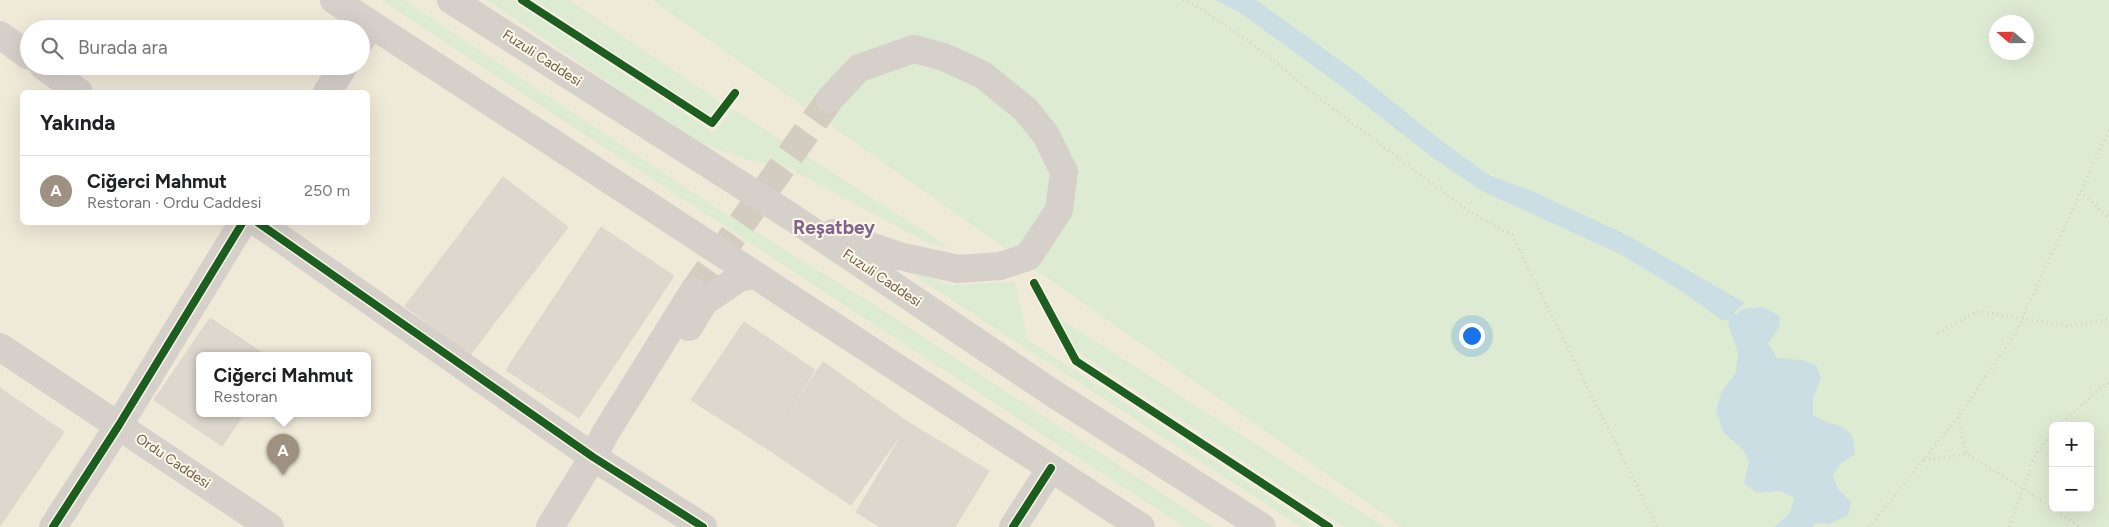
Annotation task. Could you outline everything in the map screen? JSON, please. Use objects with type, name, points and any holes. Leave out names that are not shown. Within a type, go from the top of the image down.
[{"type":"main road","points":[[334,0],[354,20]]},
{"type":"main road","name":"Fuzuli Caddesi","points":[[451,0],[792,218],[1051,392],[1262,527]]},
{"type":"main road","points":[[0,35],[20,49]]},
{"type":"main road","points":[[370,35],[754,275],[1142,527]]},
{"type":"main road","points":[[792,218],[899,256],[958,269],[1000,266],[1028,257],[1059,210],[1064,172],[1046,135],[1026,110],[983,75],[944,57],[914,49],[859,68],[830,99]]},
{"type":"main road","points":[[55,75],[76,90]]},
{"type":"main road","points":[[328,90],[338,75]]},
{"type":"main road","points":[[53,527],[119,425],[241,225]]},
{"type":"main road","points":[[262,225],[593,457],[703,527]]},
{"type":"main road","points":[[606,432],[644,404],[704,302],[739,278],[754,275]]},
{"type":"main road","points":[[550,527],[606,432],[693,292]]},
{"type":"main road","name":"Ordu Caddesi","points":[[0,347],[270,527]]},
{"type":"main road","points":[[1013,527],[1051,468]]},
{"type":"path","points":[[1183,0],[1194,4],[1250,42],[1320,98],[1470,212],[1512,235],[1657,527]]},
{"type":"path","points":[[1869,527],[1959,416],[2016,332],[2109,130]]},
{"type":"path","points":[[2081,191],[2109,219]]},
{"type":"path","points":[[1938,333],[1979,311],[2068,326],[2109,319]]},
{"type":"path","points":[[2063,422],[2102,387],[2109,383]]},
{"type":"path","points":[[1959,416],[1966,454]]},
{"type":"path","points":[[2009,527],[2035,455],[2049,438]]},
{"type":"path","points":[[1923,460],[1966,454],[2023,488],[2080,527]]},
{"type":"shaded area","points":[[0,0],[2109,0],[2109,527],[0,527]]},
{"type":"shaded area","points":[[1215,0],[1256,0],[1355,71],[1443,142],[1489,175],[1532,191],[1627,235],[1745,303],[1723,321],[1683,292],[1620,254],[1482,191],[1433,158],[1345,89],[1239,12]]},
{"type":"shaded area","points":[[1763,307],[1780,316],[1780,326],[1768,343],[1777,358],[1802,360],[1816,365],[1821,378],[1813,398],[1813,415],[1847,430],[1854,443],[1855,454],[1839,465],[1833,476],[1838,489],[1851,502],[1848,515],[1830,524],[1816,523],[1812,527],[1774,527],[1790,513],[1794,497],[1781,491],[1757,493],[1744,483],[1749,462],[1743,450],[1723,432],[1716,410],[1722,391],[1736,372],[1738,353],[1728,324],[1742,309]]},
{"type":"green space","points":[[381,0],[404,0],[715,207],[873,304],[1213,527],[1184,527]]},
{"type":"green space","points":[[487,0],[512,0],[714,133],[733,109],[950,248],[926,242],[783,165],[747,160],[691,139]]},
{"type":"green space","points":[[535,0],[569,0],[721,102],[709,117]]},
{"type":"green space","points":[[652,0],[2109,0],[2109,527],[1402,527]]},
{"type":"green space","points":[[875,250],[948,285],[1015,282],[1028,340],[1315,527],[1301,527]]},
{"type":"green space","points":[[1058,317],[1384,527],[1344,527],[1077,352]]},
{"type":"building","points":[[503,177],[568,227],[470,355],[405,306]]},
{"type":"building","points":[[601,227],[674,276],[579,418],[506,370]]},
{"type":"building","points":[[210,318],[261,352],[196,352],[196,417],[242,417],[222,446],[154,400]]},
{"type":"building","points":[[744,322],[815,370],[766,448],[691,400]]},
{"type":"building","points":[[823,362],[909,423],[851,505],[766,448]]},
{"type":"building","points":[[0,388],[64,432],[0,526]]},
{"type":"building","points":[[909,423],[989,471],[955,527],[880,527],[856,512]]},
{"type":"waterway","points":[[1719,309],[1733,318]]},
{"type":"tunnel","points":[[693,292],[830,99]]},
{"type":"cycle path","points":[[522,0],[712,123],[735,93]]},
{"type":"cycle path","points":[[53,527],[119,425],[241,225]]},
{"type":"cycle path","points":[[261,225],[593,457],[703,527]]},
{"type":"cycle path","points":[[1034,283],[1076,361],[1329,527]]},
{"type":"cycle path","points":[[1013,527],[1051,468]]},
{"type":"place","name":"Ciğerci Mahmut","points":[[283,475]]},
{"type":"district","name":"Reşatbey","points":[[834,227]]}]
